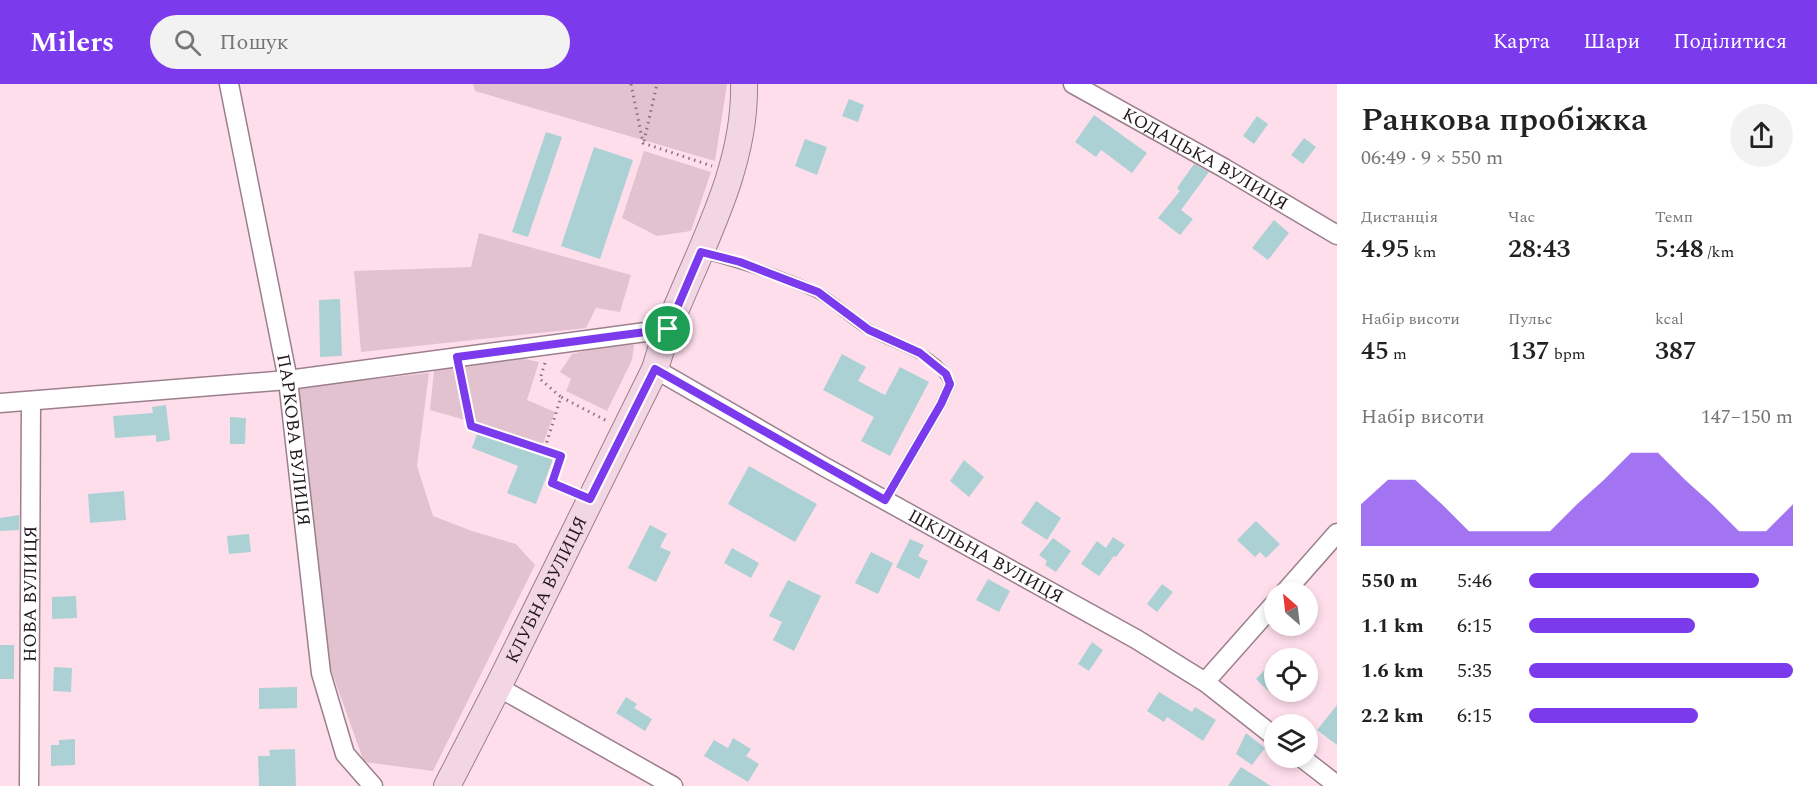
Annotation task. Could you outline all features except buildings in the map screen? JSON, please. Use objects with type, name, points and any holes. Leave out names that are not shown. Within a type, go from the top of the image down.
[{"type":"street","name":"ПАРКОВА ВУЛИЦЯ","points":[[229,84],[288,380],[321,673],[345,754],[373,786]]},
{"type":"street","name":"КЛУБНА ВУЛИЦЯ","points":[[447,786],[655,369],[668,329],[701,252],[731,172],[745,100],[744,84]]},
{"type":"street","name":"КОДАЦЬКА ВУЛИЦЯ","points":[[1073,84],[1224,168],[1337,235]]},
{"type":"street","points":[[0,403],[288,380],[668,329]]},
{"type":"street","name":"ШКІЛЬНА ВУЛИЦЯ","points":[[655,369],[1136,639],[1205,682],[1264,728]]},
{"type":"street","name":"НОВА ВУЛИЦЯ","points":[[29,786],[31,401]]},
{"type":"street","points":[[1294,582],[1337,533]]},
{"type":"street","points":[[1205,682],[1264,615]]},
{"type":"street","points":[[498,687],[673,786]]},
{"type":"street","points":[[1315,768],[1337,785]]},
{"type":"lane","points":[[701,252],[740,262],[818,292],[869,330],[920,353],[946,374],[950,384],[941,404],[885,500]]},
{"type":"path","points":[[631,84],[643,143]]},
{"type":"path","points":[[643,143],[657,84]]},
{"type":"path","points":[[643,143],[731,172]]},
{"type":"path","points":[[551,345],[540,379],[561,397],[624,430]]},
{"type":"path","points":[[457,357],[471,426],[561,456],[552,483],[590,499]]},
{"type":"path","points":[[544,451],[561,397]]},
{"type":"shaded area","points":[[473,84],[727,84],[715,161],[475,91]]},
{"type":"shaded area","points":[[644,151],[711,172],[691,231],[657,236],[622,218]]},
{"type":"shaded area","points":[[479,233],[631,275],[620,312],[596,308],[586,328],[361,352],[354,271],[471,267]]},
{"type":"shaded area","points":[[614,343],[634,345],[632,360],[607,411],[566,391],[571,379],[560,372],[572,354]]},
{"type":"shaded area","points":[[510,356],[539,362],[527,400],[555,412],[542,446],[486,426],[430,410],[434,371]]},
{"type":"shaded area","points":[[429,373],[417,466],[433,516],[516,544],[535,565],[433,771],[364,762],[329,664],[294,388]]},
{"type":"route","points":[[701,252],[740,262],[818,292],[869,330],[920,353],[946,374],[950,384],[941,404],[885,500],[655,369],[590,499],[552,483],[561,456],[471,426],[457,357],[668,329],[701,252]]}]
